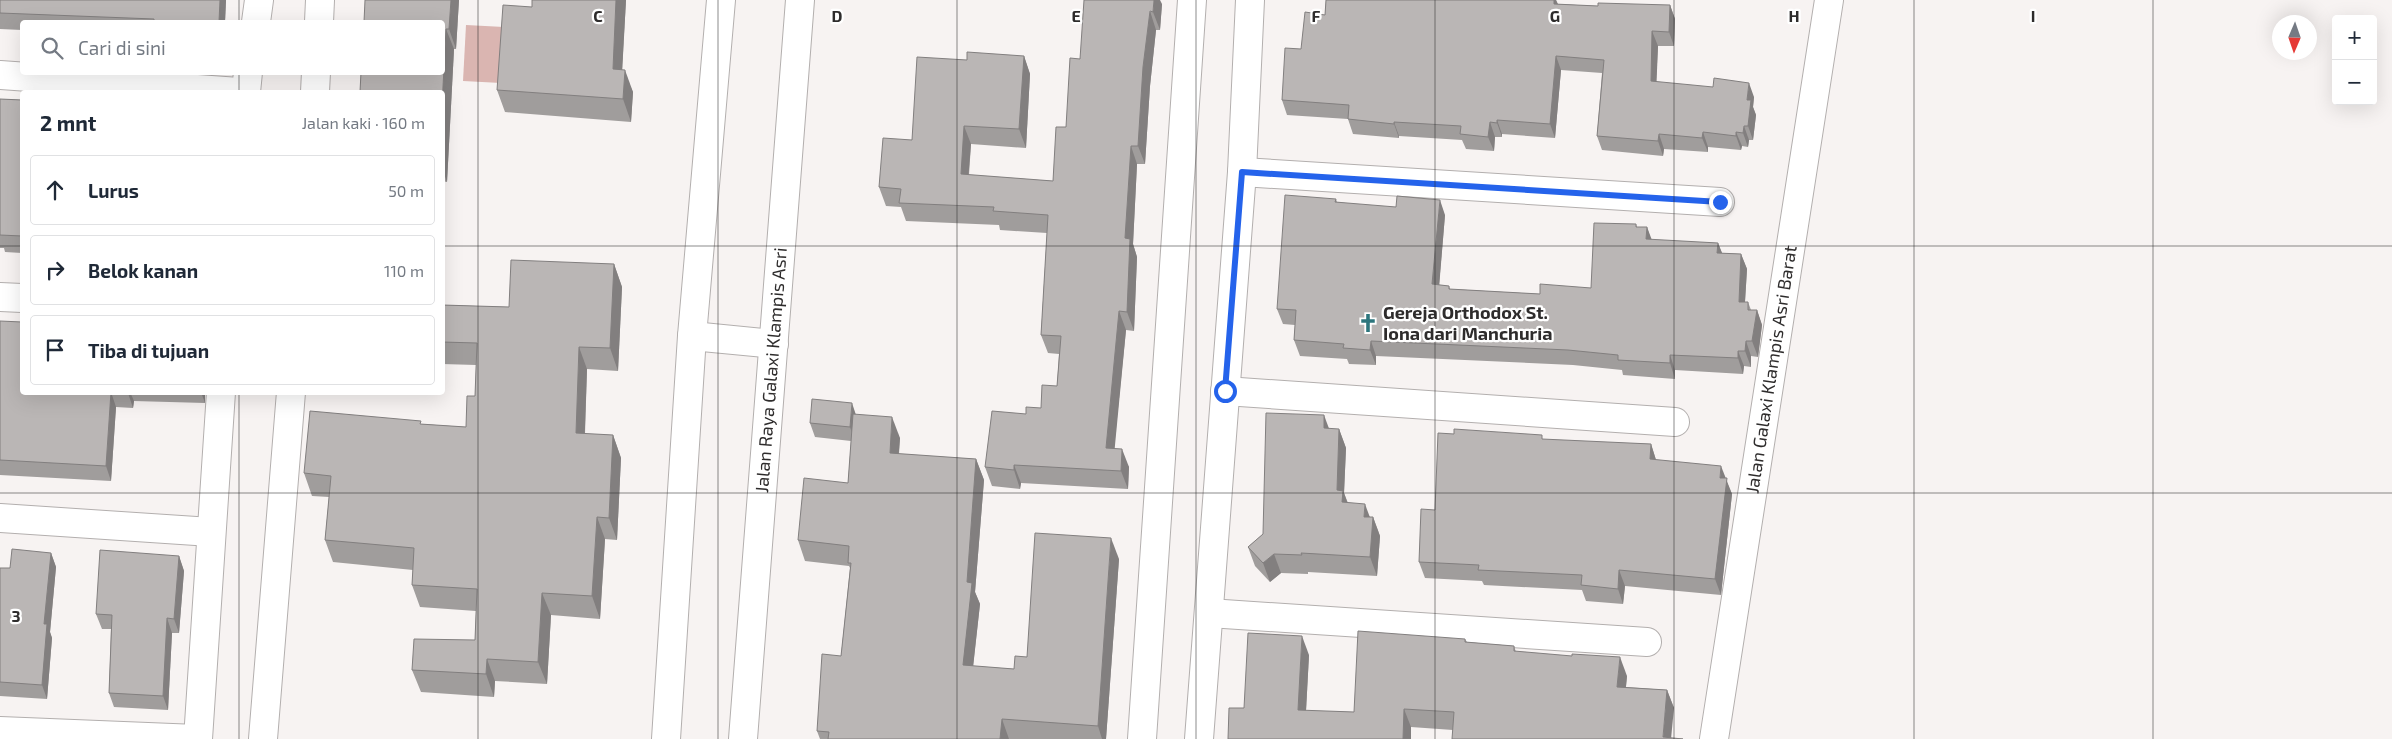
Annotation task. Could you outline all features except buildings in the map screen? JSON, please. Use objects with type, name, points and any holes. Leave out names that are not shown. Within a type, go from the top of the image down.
[{"type":"street","points":[[256,20],[259,0]]},
{"type":"street","points":[[319,20],[320,0]]},
{"type":"street","points":[[666,739],[692,336],[721,0]]},
{"type":"street","name":"Jalan Raya Galaxi Klampis Asri","points":[[743,739],[800,0]]},
{"type":"street","points":[[1142,739],[1192,0]]},
{"type":"street","points":[[1198,739],[1242,172],[1250,0]]},
{"type":"street","name":"Jalan Galaxi Klampis Asri Barat","points":[[1714,739],[1829,0]]},
{"type":"street","points":[[0,75],[212,90]]},
{"type":"street","points":[[246,90],[248,75]]},
{"type":"street","points":[[315,90],[316,75]]},
{"type":"street","points":[[1242,172],[1720,202]]},
{"type":"street","points":[[0,297],[20,298]]},
{"type":"street","points":[[692,336],[774,344]]},
{"type":"street","points":[[1225,391],[1675,422]]},
{"type":"street","points":[[0,731],[198,739],[220,395]]},
{"type":"street","points":[[263,739],[291,395]]},
{"type":"street","points":[[0,518],[211,532]]},
{"type":"street","points":[[1209,614],[1647,642]]},
{"type":"shaded area","points":[[466,25],[504,27],[501,83],[463,81]]},
{"type":"place","name":"Gereja Orthodox St. Iona dari Manchuria","points":[[1368,323]]},
{"type":"route","points":[[1225,391],[1242,172],[1720,202]]}]
